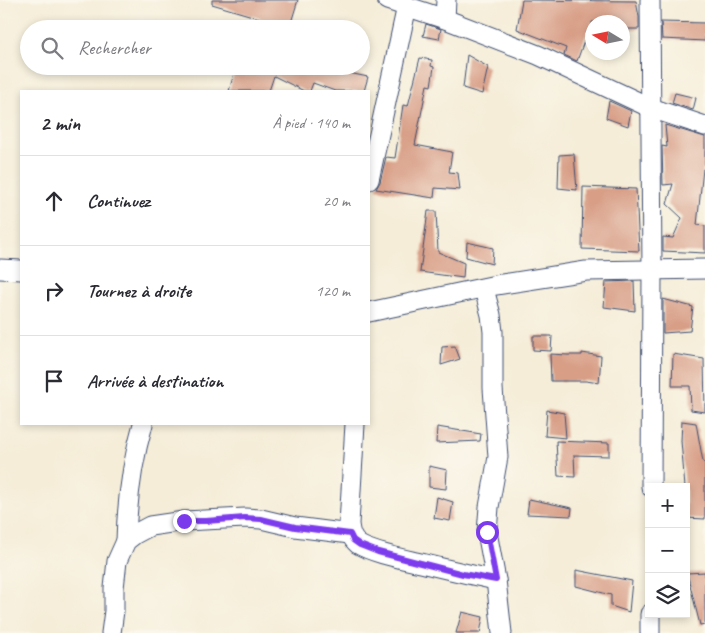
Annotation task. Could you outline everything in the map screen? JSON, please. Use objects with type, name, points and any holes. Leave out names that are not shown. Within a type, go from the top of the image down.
[{"type":"street","points":[[387,0],[407,6],[445,9],[652,108],[705,126]]},
{"type":"street","points":[[650,0],[652,108],[651,483]]},
{"type":"street","points":[[370,175],[407,6]]},
{"type":"street","points":[[0,269],[20,270]]},
{"type":"street","points":[[370,312],[586,271],[705,269]]},
{"type":"street","points":[[484,289],[491,315],[493,332],[493,388],[498,457],[489,507],[487,532],[496,580],[502,633]]},
{"type":"street","points":[[111,633],[115,598],[115,567],[126,541],[133,464],[143,425]]},
{"type":"street","points":[[355,425],[349,524],[353,540],[378,552],[463,574],[496,580]]},
{"type":"street","points":[[126,541],[150,526],[184,521],[245,518],[350,534]]},
{"type":"street","points":[[650,618],[650,633]]},
{"type":"building","points":[[212,0],[298,0],[292,20],[266,20],[212,4]]},
{"type":"building","points":[[522,0],[636,1],[639,17],[639,29],[630,29],[630,15],[585,15],[585,38],[577,61],[564,55],[566,48],[517,29]]},
{"type":"building","points":[[661,22],[705,23],[705,41],[662,39]]},
{"type":"building","points":[[426,24],[441,29],[439,39],[423,36]]},
{"type":"building","points":[[467,55],[488,67],[482,94],[463,88]]},
{"type":"building","points":[[420,58],[432,60],[431,66],[434,67],[431,86],[427,85],[415,145],[452,152],[449,172],[458,173],[460,190],[435,188],[434,198],[376,189],[380,182],[386,157],[395,158],[403,105],[408,106]]},
{"type":"building","points":[[233,75],[358,75],[368,77],[364,90],[332,90],[313,83],[310,90],[302,90],[274,76],[269,90],[229,90]]},
{"type":"building","points":[[675,93],[696,98],[693,110],[672,103]]},
{"type":"building","points":[[609,101],[631,111],[628,126],[606,118]]},
{"type":"building","points":[[665,125],[705,137],[705,169],[703,169],[697,225],[705,226],[705,253],[663,251],[663,237],[673,238],[682,218],[667,204],[673,184],[663,185],[662,146],[667,147]]},
{"type":"building","points":[[574,154],[577,190],[558,188],[559,155]]},
{"type":"building","points":[[583,187],[636,189],[639,251],[582,249]]},
{"type":"building","points":[[428,211],[436,211],[438,252],[464,263],[463,278],[420,272]]},
{"type":"building","points":[[467,242],[493,248],[492,264],[466,257]]},
{"type":"building","points":[[634,281],[635,311],[604,307],[606,282]]},
{"type":"building","points":[[663,299],[693,307],[690,331],[663,333]]},
{"type":"building","points":[[533,336],[552,336],[551,351],[533,350]]},
{"type":"building","points":[[455,346],[460,359],[441,365],[442,347]]},
{"type":"building","points":[[582,353],[601,356],[599,383],[551,381],[550,354],[582,355]]},
{"type":"building","points":[[673,354],[704,359],[705,412],[691,410],[690,386],[672,386]]},
{"type":"building","points":[[547,410],[564,413],[566,438],[545,436]]},
{"type":"building","points":[[682,421],[696,423],[703,462],[705,463],[705,519],[690,518],[690,483],[685,483],[681,441]]},
{"type":"building","points":[[437,427],[481,434],[480,441],[436,443]]},
{"type":"building","points":[[556,441],[609,443],[609,456],[574,455],[575,477],[558,476]]},
{"type":"building","points":[[429,466],[447,470],[446,489],[429,487]]},
{"type":"building","points":[[437,497],[453,502],[450,521],[434,518]]},
{"type":"building","points":[[529,499],[572,508],[571,516],[527,514]]},
{"type":"building","points":[[576,570],[632,581],[629,612],[611,606],[611,595],[576,586]]},
{"type":"building","points":[[705,572],[705,624],[700,625],[690,585],[690,573]]},
{"type":"building","points":[[462,612],[483,617],[480,633],[456,633]]},
{"type":"route","points":[[184,521],[261,519],[295,527],[350,534],[353,540],[360,545],[378,552],[463,574],[496,580],[487,532]]}]
